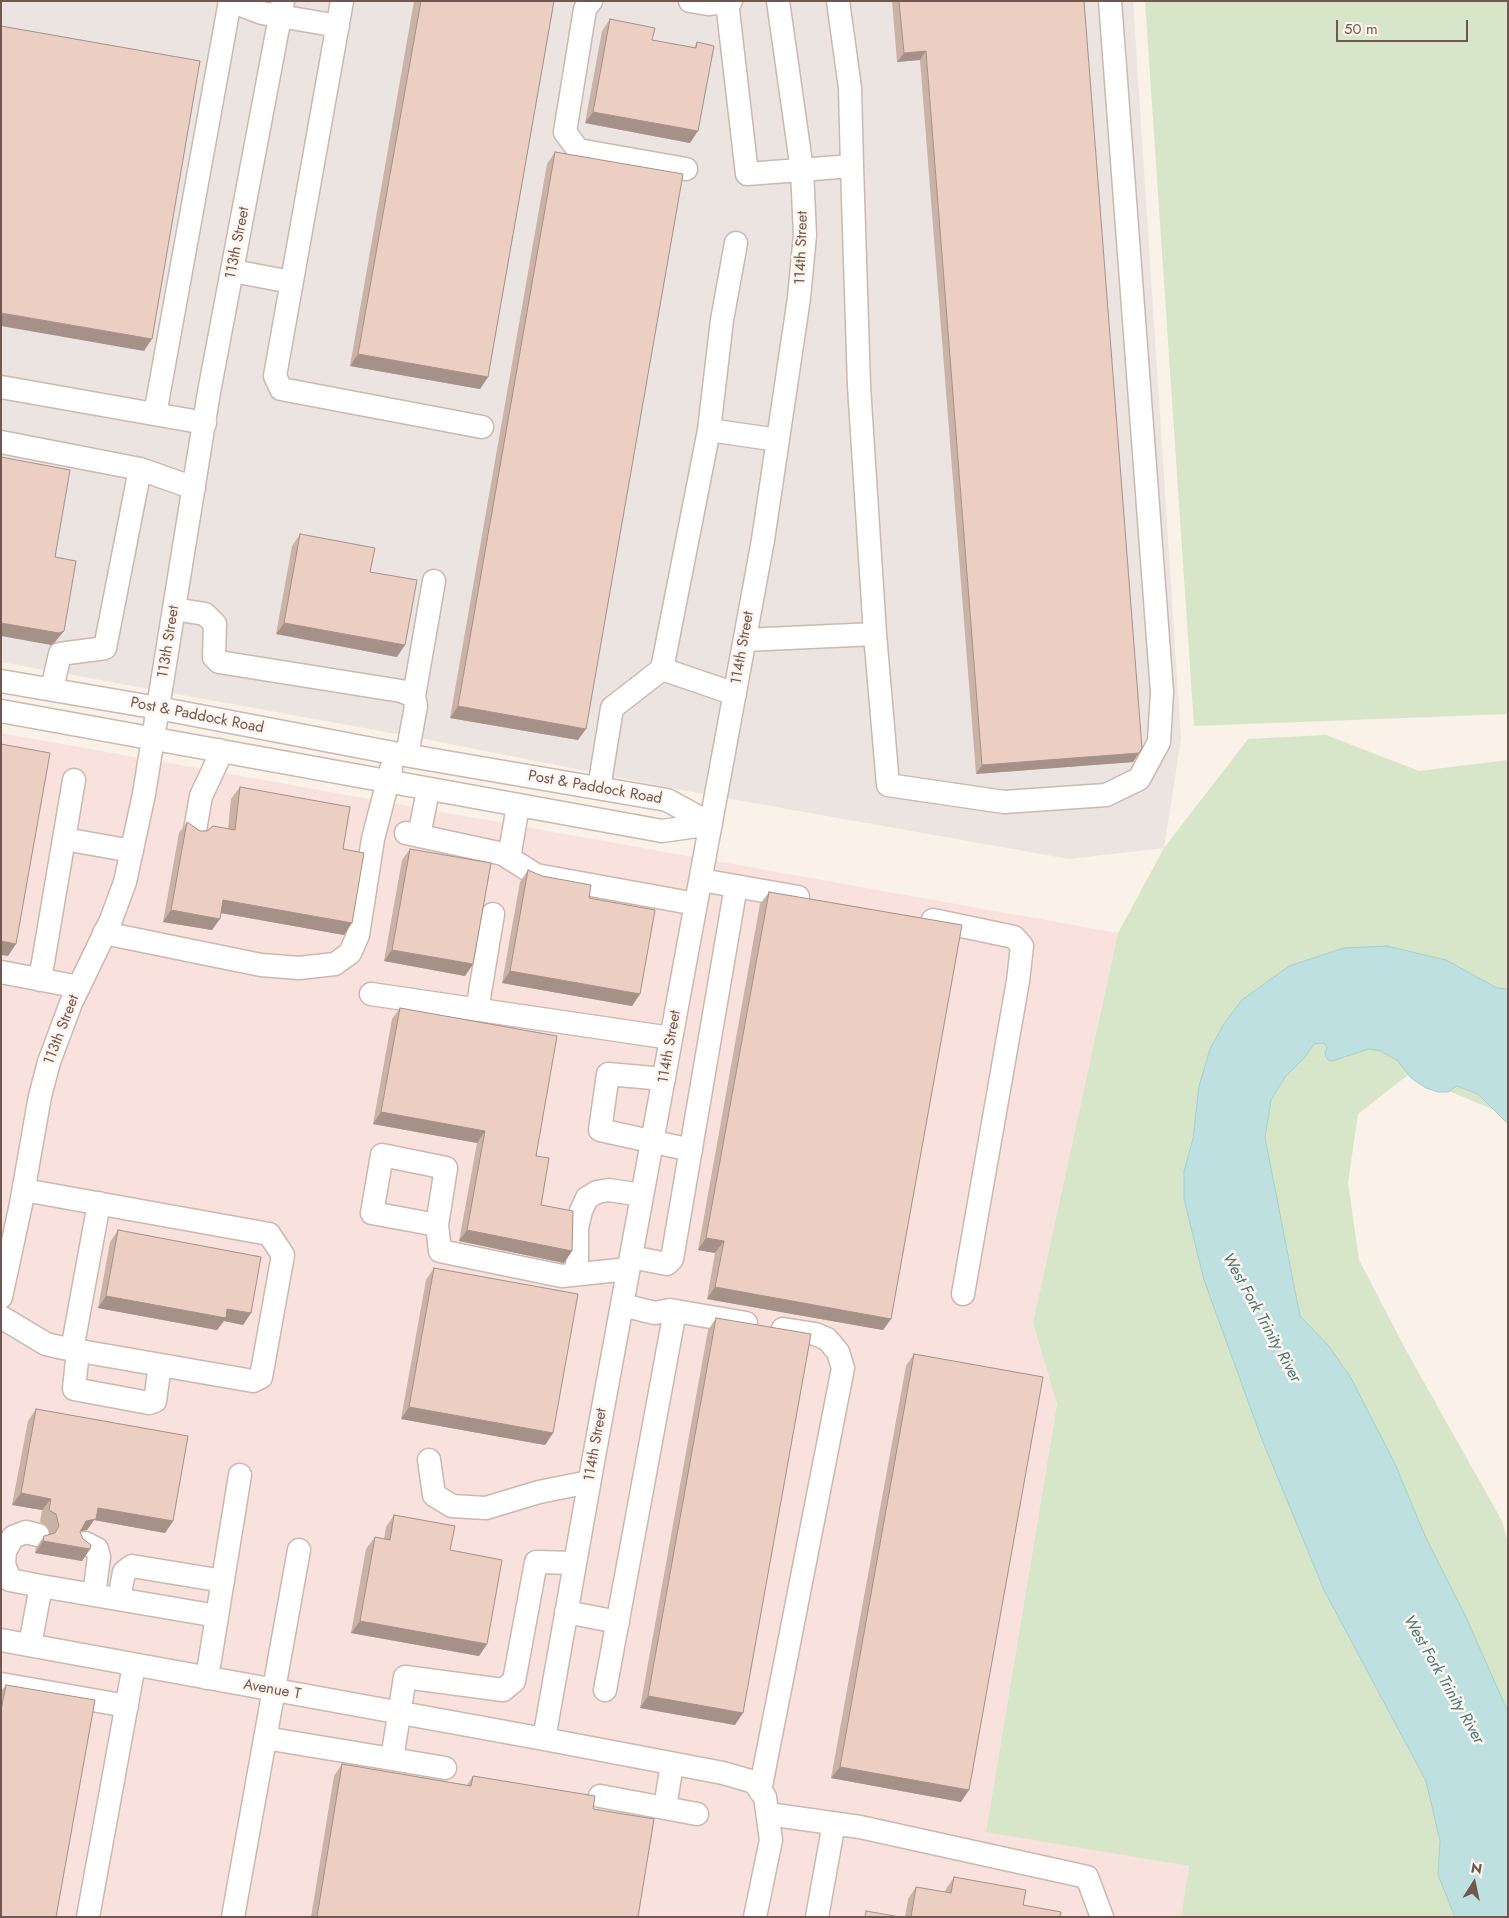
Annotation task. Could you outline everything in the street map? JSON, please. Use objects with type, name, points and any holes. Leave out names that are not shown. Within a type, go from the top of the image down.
[{"type":"street","points":[[155,414],[230,1],[262,13],[282,8],[338,26]]},
{"type":"street","points":[[342,1],[274,376],[281,389],[482,426]]},
{"type":"street","points":[[591,1],[585,9],[565,132],[578,150],[686,169]]},
{"type":"street","points":[[690,1],[708,4],[731,1]]},
{"type":"street","name":"114th Street","points":[[544,1739],[629,1263],[763,540],[799,298],[804,235],[802,170],[778,1]]},
{"type":"street","points":[[838,1],[850,88],[860,386],[875,634],[888,785],[1004,802],[1106,795],[1139,779],[1159,742],[1162,692],[1110,1]]},
{"type":"street","points":[[727,2],[747,174],[852,166]]},
{"type":"street","name":"113th Street","points":[[1,1297],[24,1190],[40,1096],[49,1062],[79,987],[125,882],[153,738],[205,423],[282,8]]},
{"type":"street","points":[[599,788],[612,708],[662,670],[709,430],[722,320],[736,243]]},
{"type":"street","points":[[233,271],[291,282]]},
{"type":"street","points":[[1,387],[205,423]]},
{"type":"street","points":[[709,430],[778,440]]},
{"type":"street","points":[[1,442],[140,469],[194,488]]},
{"type":"street","points":[[52,689],[60,654],[105,648],[140,469]]},
{"type":"street","points":[[104,933],[261,965],[299,968],[335,964],[350,953],[358,935],[373,839],[388,783],[416,706],[414,696],[434,581]]},
{"type":"street","points":[[174,609],[204,614],[215,624],[214,657],[218,662],[401,691],[414,696]]},
{"type":"street","points":[[745,640],[875,634]]},
{"type":"street","points":[[662,670],[735,694]]},
{"type":"street","name":"Post & Paddock Road","points":[[1,681],[158,708],[400,754],[667,800],[711,824]]},
{"type":"street","name":"Post & Paddock Road","points":[[1,711],[219,750],[388,783],[662,830],[711,824]]},
{"type":"street","points":[[196,830],[201,796],[217,762],[219,750]]},
{"type":"street","points":[[40,980],[74,780]]},
{"type":"street","points":[[428,790],[413,835],[503,854],[536,875],[696,904]]},
{"type":"street","points":[[509,858],[518,806]]},
{"type":"street","points":[[63,847],[130,859]]},
{"type":"street","points":[[700,880],[815,900]]},
{"type":"street","points":[[437,1225],[440,1252],[562,1276],[629,1263],[670,1263],[736,886]]},
{"type":"street","points":[[477,1010],[493,914]]},
{"type":"street","points":[[913,917],[992,930],[1014,937],[1022,946],[1018,981],[963,1294]]},
{"type":"street","points":[[1,972],[79,987]]},
{"type":"street","points":[[371,994],[671,1038]]},
{"type":"street","points":[[664,1079],[608,1074],[600,1130],[690,1150]]},
{"type":"street","points":[[1,1317],[46,1344],[75,1351],[252,1381],[261,1377],[283,1255],[269,1234],[24,1190]]},
{"type":"street","points":[[577,1274],[575,1247],[577,1228],[581,1211],[587,1198],[596,1192],[609,1190],[642,1195]]},
{"type":"street","points":[[99,1204],[75,1351],[74,1389],[152,1403],[155,1401],[160,1365]]},
{"type":"street","points":[[622,1305],[655,1313],[676,1311],[815,1334],[827,1339],[838,1352],[843,1368],[760,1791]]},
{"type":"street","points":[[605,1690],[676,1311]]},
{"type":"street","points":[[429,1460],[434,1495],[452,1506],[486,1508],[539,1492],[589,1482]]},
{"type":"street","points":[[207,1678],[240,1475]]},
{"type":"street","points":[[38,1535],[20,1533],[9,1543],[5,1552],[4,1564],[10,1580],[217,1616]]},
{"type":"street","points":[[85,1543],[96,1550],[99,1557],[94,1595]]},
{"type":"street","points":[[233,1917],[299,1550]]},
{"type":"street","points":[[392,1759],[405,1677],[503,1690],[509,1686],[514,1680],[536,1562],[575,1563]]},
{"type":"street","points":[[119,1599],[124,1572],[132,1566],[223,1581]]},
{"type":"street","points":[[30,1645],[41,1586]]},
{"type":"street","points":[[566,1612],[618,1622]]},
{"type":"street","name":"Avenue T","points":[[1,1640],[544,1739]]},
{"type":"street","points":[[88,1917],[134,1665]]},
{"type":"street","points":[[1,1684],[127,1706]]},
{"type":"street","points":[[265,1738],[445,1768]]},
{"type":"street","points":[[544,1739],[754,1782],[765,1797],[771,1840],[755,1917]]},
{"type":"street","points":[[666,1808],[672,1764]]},
{"type":"street","points":[[600,1796],[697,1814]]},
{"type":"street","points":[[768,1814],[860,1826],[1086,1877],[1102,1917]]},
{"type":"street","points":[[816,1917],[834,1823]]},
{"type":"shaded area","points":[[1,1],[1133,1],[1181,739],[1164,848],[1069,859],[692,792],[430,740],[1,662]]},
{"type":"shaded area","points":[[1,733],[1118,933],[1033,1323],[1057,1404],[986,1831],[1189,1866],[1181,1917],[1,1917]]},
{"type":"green space","points":[[1145,1],[1508,1],[1508,714],[1194,726]]},
{"type":"green space","points":[[1326,735],[1419,771],[1508,760],[1508,1116],[1409,1074],[1358,1114],[1348,1183],[1359,1260],[1407,1352],[1502,1521],[1508,1543],[1508,1917],[1181,1917],[1189,1866],[986,1832],[1057,1404],[1033,1323],[1118,933],[1164,848],[1248,739]]},
{"type":"water","name":"West Fork Trinity River","points":[[1387,946],[1446,960],[1497,988],[1508,989],[1508,1124],[1478,1094],[1457,1086],[1448,1092],[1438,1092],[1426,1088],[1411,1078],[1398,1061],[1381,1051],[1369,1049],[1332,1061],[1328,1060],[1325,1054],[1327,1047],[1324,1043],[1314,1044],[1305,1057],[1285,1077],[1271,1100],[1265,1138],[1300,1316],[1329,1346],[1351,1378],[1395,1464],[1426,1538],[1465,1615],[1508,1712],[1508,1917],[1455,1917],[1438,1875],[1440,1841],[1426,1781],[1324,1590],[1261,1437],[1204,1280],[1184,1199],[1184,1171],[1193,1139],[1199,1086],[1210,1049],[1225,1022],[1242,1000],[1289,966],[1344,948]]},
{"type":"building","points":[[421,1],[554,1],[488,377],[358,354]]},
{"type":"building","points":[[899,1],[1084,1],[1142,748],[1139,753],[982,765],[926,51],[904,53]]},
{"type":"building","points":[[610,19],[655,28],[652,40],[696,48],[697,42],[714,46],[698,131],[593,112]]},
{"type":"building","points":[[1,26],[200,61],[152,339],[1,313]]},
{"type":"building","points":[[555,152],[683,174],[586,729],[458,706]]},
{"type":"building","points":[[1,457],[70,470],[55,557],[76,561],[64,631],[59,633],[1,623]]},
{"type":"building","points":[[300,534],[375,548],[370,572],[417,580],[405,645],[284,623]]},
{"type":"building","points":[[1,744],[50,753],[16,944],[1,941]]},
{"type":"building","points":[[240,787],[350,807],[343,849],[364,853],[352,923],[223,900],[220,919],[171,910],[187,822],[200,831],[207,831],[213,826],[235,830]]},
{"type":"building","points":[[410,849],[491,863],[473,964],[392,950]]},
{"type":"building","points":[[528,870],[542,876],[591,885],[589,898],[655,910],[640,994],[510,971]]},
{"type":"building","points":[[769,892],[962,925],[891,1319],[715,1287],[724,1241],[706,1238]]},
{"type":"building","points":[[400,1008],[557,1036],[536,1156],[549,1158],[541,1205],[573,1211],[572,1251],[467,1230],[485,1131],[381,1112]]},
{"type":"building","points":[[118,1230],[261,1257],[251,1313],[227,1309],[226,1318],[106,1296]]},
{"type":"building","points":[[434,1268],[578,1294],[553,1433],[409,1407]]},
{"type":"building","points":[[716,1318],[811,1334],[743,1713],[648,1696]]},
{"type":"building","points":[[914,1354],[1043,1377],[969,1790],[840,1767]]},
{"type":"building","points":[[36,1409],[188,1436],[173,1521],[98,1508],[96,1519],[86,1521],[80,1532],[83,1539],[91,1545],[90,1549],[43,1541],[44,1536],[55,1533],[59,1526],[56,1514],[49,1510],[51,1499],[21,1493]]},
{"type":"building","points":[[394,1515],[455,1526],[450,1550],[502,1560],[487,1644],[360,1621],[375,1537],[390,1540]]},
{"type":"building","points":[[6,1685],[95,1700],[56,1917],[1,1917],[1,1710]]},
{"type":"building","points":[[342,1764],[471,1786],[473,1776],[595,1796],[593,1809],[654,1819],[638,1917],[317,1917]]},
{"type":"building","points":[[954,1877],[1026,1890],[1023,1905],[1061,1912],[1060,1917],[911,1917],[916,1887],[951,1893]]},
{"type":"building","points":[[866,1911],[900,1917],[865,1917]]}]
